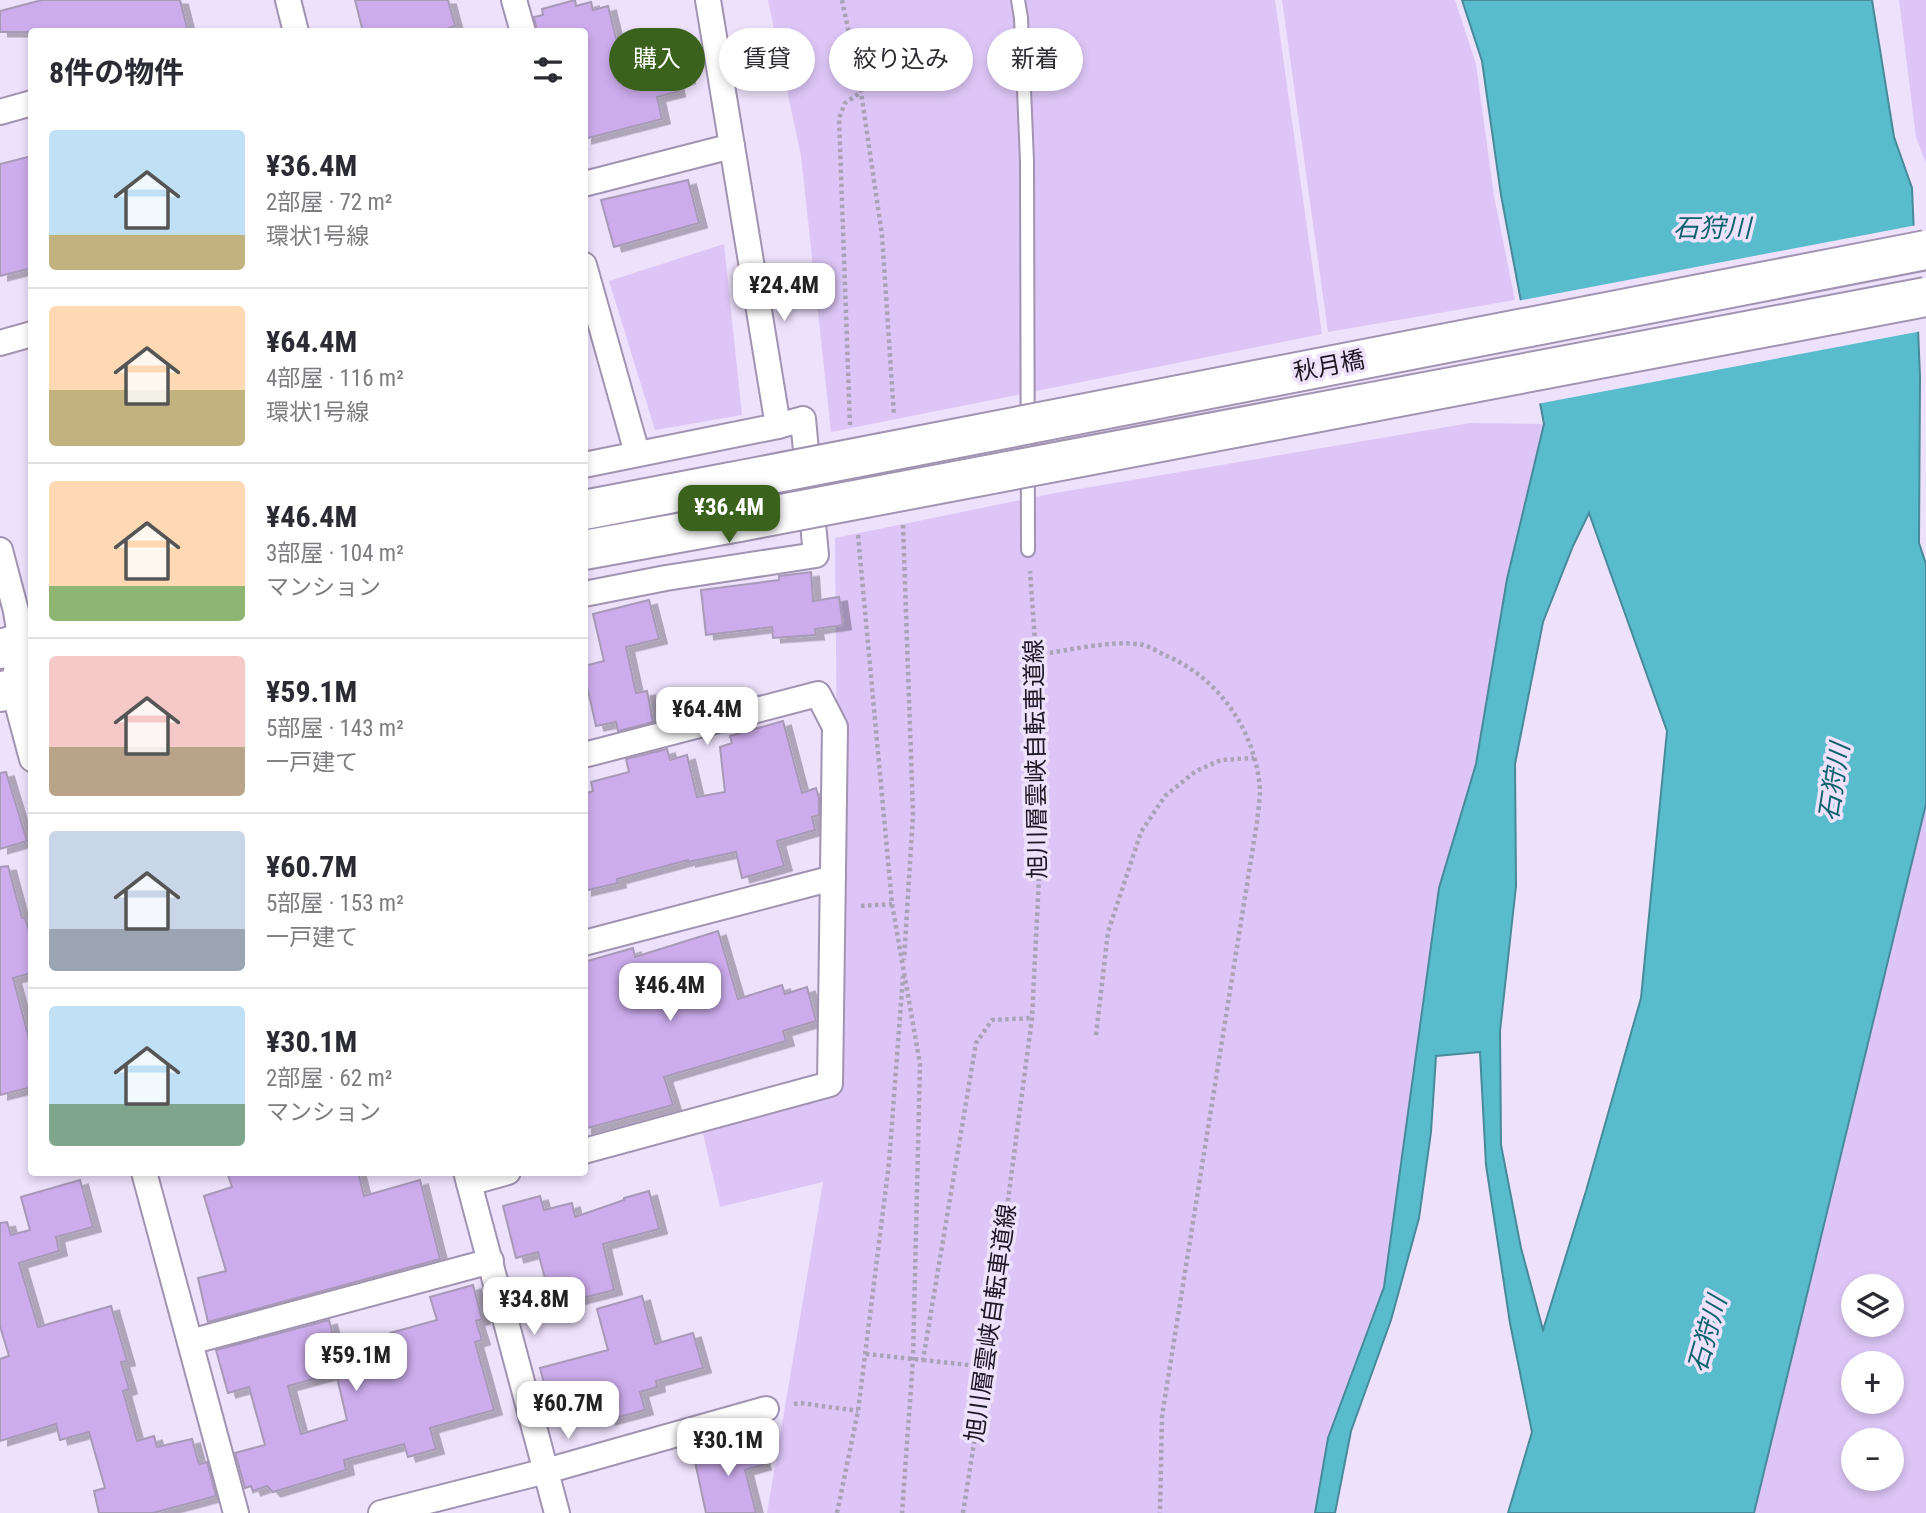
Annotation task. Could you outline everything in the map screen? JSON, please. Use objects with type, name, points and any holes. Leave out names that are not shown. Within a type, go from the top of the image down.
[{"type":"main road","name":"秋月橋","points":[[588,509],[1926,250]]},
{"type":"main road","name":"秋月橋","points":[[588,549],[1926,298]]},
{"type":"street","points":[[288,0],[295,28]]},
{"type":"street","points":[[514,0],[522,28]]},
{"type":"street","points":[[708,0],[778,426]]},
{"type":"street","points":[[0,111],[28,104]]},
{"type":"street","points":[[588,183],[732,146]]},
{"type":"street","points":[[588,279],[637,453]]},
{"type":"street","points":[[0,343],[28,335]]},
{"type":"street","points":[[588,464],[803,419],[816,555],[666,578],[588,593]]},
{"type":"street","points":[[0,550],[16,611],[18,644],[15,688],[28,742]]},
{"type":"street","points":[[588,754],[818,694],[835,727],[830,1084],[588,1150]]},
{"type":"street","points":[[588,942],[833,878]]},
{"type":"street","points":[[145,1176],[236,1513]]},
{"type":"street","points":[[468,1178],[557,1513]]},
{"type":"street","points":[[190,1342],[491,1261]]},
{"type":"street","points":[[381,1513],[546,1471],[766,1409]]},
{"type":"lane","points":[[1018,0],[1027,161],[1028,550]]},
{"type":"path","points":[[842,0],[861,92],[882,235],[895,427]]},
{"type":"path","points":[[850,437],[839,118],[845,103],[861,92]]},
{"type":"path","points":[[837,1513],[858,1411],[866,1354],[889,1163],[904,968],[913,814],[903,516]]},
{"type":"path","points":[[858,533],[892,904],[920,1064],[914,1360],[902,1513]]},
{"type":"path","name":"旭川層雲峡自転車道線","points":[[963,1513],[986,1367],[1032,1018],[1041,838],[1036,655],[1028,550]]},
{"type":"path","points":[[1036,655],[1111,645],[1143,645],[1202,674],[1244,728],[1254,758],[1260,791],[1162,1416],[1160,1513]]},
{"type":"path","points":[[1096,1034],[1108,932],[1142,832],[1166,796],[1196,771],[1221,760],[1254,758]]},
{"type":"path","points":[[923,1360],[976,1042],[992,1020],[1032,1018]]},
{"type":"path","points":[[866,1354],[986,1367]]},
{"type":"path","points":[[801,1403],[858,1411]]},
{"type":"shaded area","points":[[768,0],[1275,0],[1322,334],[831,432],[801,156],[787,91],[815,91],[815,28],[774,28]]},
{"type":"shaded area","points":[[1282,0],[1455,0],[1476,64],[1494,196],[1515,300],[1328,332]]},
{"type":"shaded area","points":[[1899,0],[1926,0],[1926,163],[1916,137]]},
{"type":"shaded area","points":[[724,244],[742,415],[655,430],[609,281]]},
{"type":"shaded area","points":[[1470,423],[1544,424],[1507,579],[1476,764],[1439,888],[1384,1287],[1328,1438],[1315,1513],[767,1513],[823,1182],[720,1207],[702,1129],[840,1086],[835,538],[1055,493]]},
{"type":"shaded area","points":[[1926,804],[1926,1513],[1743,1513],[1833,1191]]},
{"type":"water","name":"石狩川","points":[[1462,0],[1872,0],[1894,137],[1912,188],[1920,376],[1919,543],[1926,564],[1926,804],[1754,1513],[1508,1513],[1532,1432],[1510,1323],[1486,1165],[1480,1052],[1436,1056],[1431,1132],[1419,1218],[1391,1320],[1351,1431],[1335,1513],[1315,1513],[1328,1438],[1384,1287],[1439,888],[1476,764],[1507,579],[1544,424],[1501,195],[1482,61]],"holes":[[[1589,513],[1667,731],[1641,998],[1543,1330],[1521,1248],[1501,1145],[1500,1031],[1516,886],[1515,764],[1543,622]]]},
{"type":"pier","points":[[1917,225],[1922,331],[1537,404],[1517,301]]},
{"type":"building","points":[[42,0],[180,0],[187,28],[28,28],[28,32],[0,32],[0,11]]},
{"type":"building","points":[[355,0],[448,0],[455,26],[449,28],[362,28]]},
{"type":"building","points":[[575,0],[576,6],[591,2],[593,10],[608,6],[613,28],[609,28],[609,91],[677,91],[657,97],[662,119],[588,138],[588,28],[536,28],[534,17],[543,15],[542,9]]},
{"type":"building","points":[[28,157],[28,269],[0,276],[0,164]]},
{"type":"building","points":[[688,180],[699,223],[614,247],[601,200]]},
{"type":"building","points":[[811,572],[813,601],[839,597],[843,625],[815,629],[816,635],[773,638],[772,627],[706,635],[701,590],[779,580],[779,576]]},
{"type":"building","points":[[649,600],[659,639],[626,647],[636,693],[647,691],[653,722],[618,731],[616,722],[596,726],[588,690],[588,665],[604,661],[593,614]]},
{"type":"building","points":[[783,721],[802,793],[816,788],[819,815],[812,817],[815,830],[777,841],[784,866],[742,878],[736,852],[688,860],[617,879],[618,883],[588,890],[588,793],[593,791],[591,782],[629,772],[626,759],[667,749],[670,760],[687,755],[697,797],[725,792],[720,747],[732,743],[730,736]]},
{"type":"building","points":[[6,772],[27,841],[0,849],[0,773]]},
{"type":"building","points":[[8,866],[22,918],[25,918],[28,928],[28,974],[13,978],[28,1035],[28,1088],[0,1095],[0,867]]},
{"type":"building","points":[[718,931],[738,999],[782,985],[785,994],[807,987],[816,1021],[783,1031],[786,1041],[664,1077],[673,1105],[588,1128],[588,961],[633,948],[635,957]]},
{"type":"building","points":[[228,1176],[359,1176],[364,1196],[420,1180],[440,1259],[208,1322],[198,1278],[226,1271],[204,1196],[232,1187]]},
{"type":"building","points":[[80,1180],[93,1227],[56,1237],[59,1251],[19,1263],[38,1327],[111,1306],[127,1361],[121,1362],[129,1389],[123,1391],[137,1441],[154,1436],[157,1447],[192,1439],[198,1461],[200,1464],[207,1462],[216,1496],[153,1513],[99,1513],[94,1491],[105,1488],[89,1432],[60,1440],[56,1424],[0,1441],[0,1359],[9,1356],[0,1326],[0,1223],[7,1222],[11,1235],[30,1230],[21,1197]]},
{"type":"building","points":[[649,1191],[659,1229],[603,1244],[614,1290],[563,1303],[560,1295],[550,1297],[538,1252],[516,1258],[503,1206],[540,1196],[544,1210],[572,1203],[575,1217]]},
{"type":"building","points":[[473,1285],[482,1319],[476,1321],[482,1340],[475,1342],[494,1410],[430,1428],[436,1449],[408,1457],[404,1444],[344,1460],[346,1470],[273,1492],[267,1486],[253,1491],[251,1486],[245,1488],[235,1453],[265,1445],[249,1387],[228,1393],[216,1350],[329,1320],[341,1368],[396,1355],[390,1333],[437,1320],[430,1297]],"holes":[[[336,1373],[347,1420],[301,1434],[288,1386]]]},
{"type":"building","points":[[642,1296],[655,1344],[693,1333],[703,1368],[656,1381],[657,1387],[640,1392],[645,1410],[608,1420],[605,1407],[554,1421],[540,1368],[608,1350],[597,1309]]},
{"type":"building","points":[[756,1440],[763,1465],[745,1470],[756,1513],[706,1513],[694,1457]]}]
